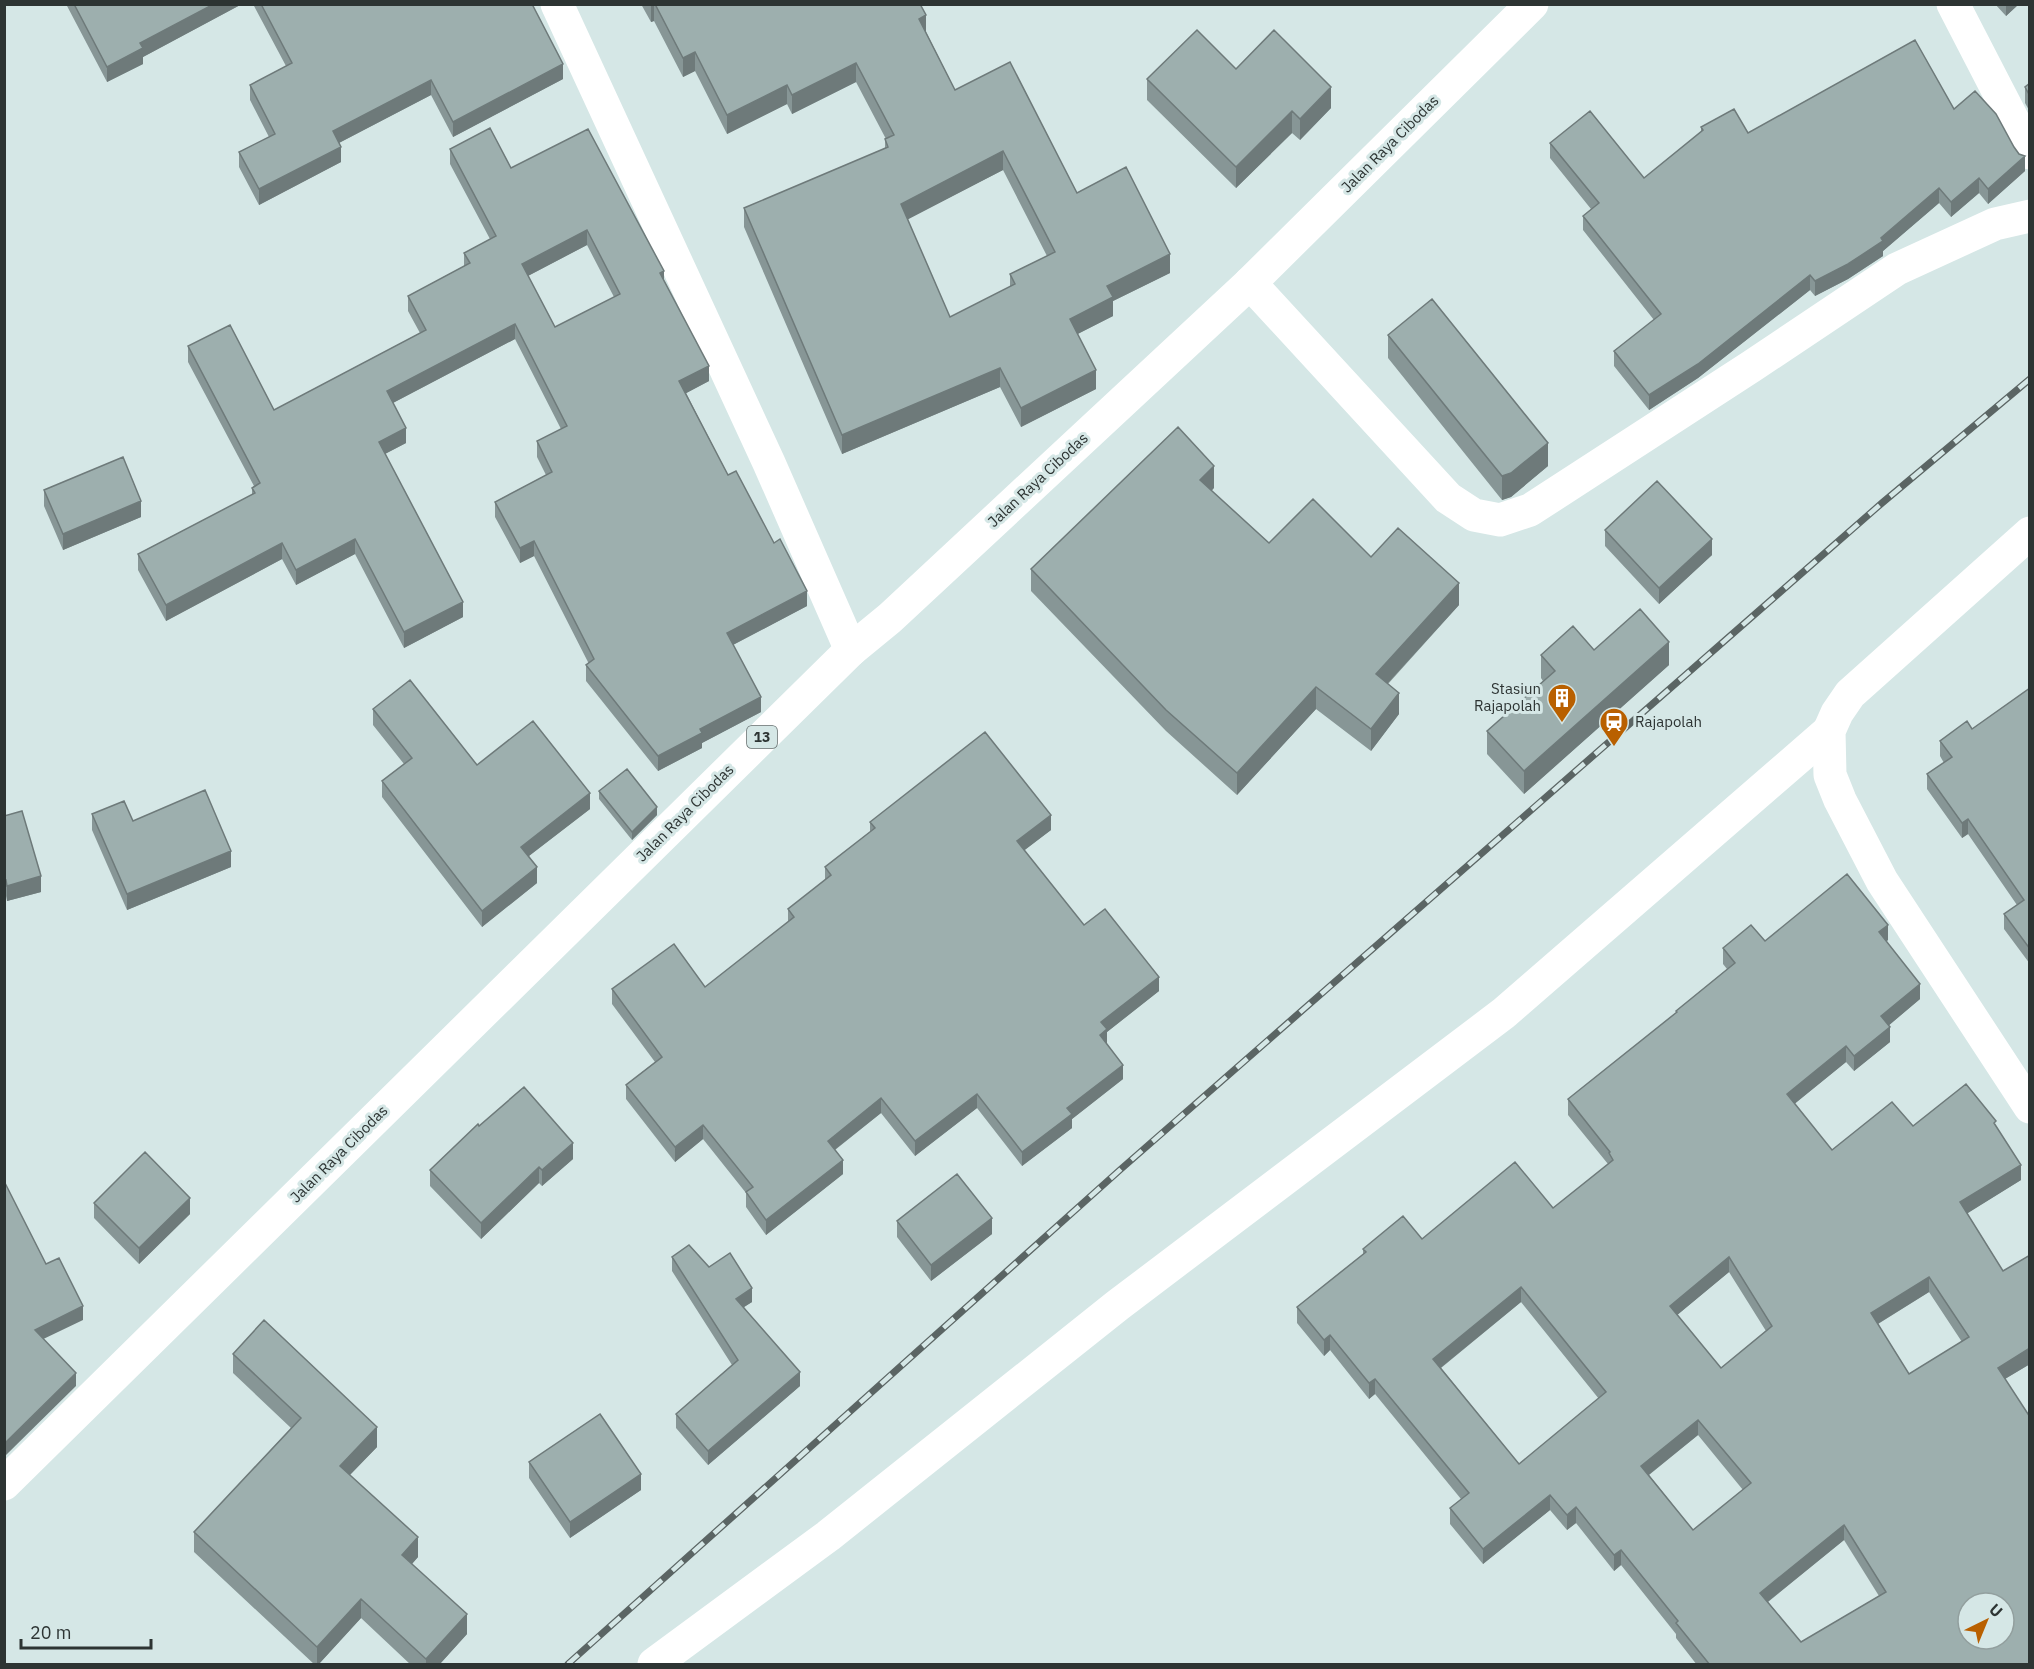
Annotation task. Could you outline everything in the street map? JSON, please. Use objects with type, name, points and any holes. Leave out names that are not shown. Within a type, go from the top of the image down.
[{"type":"main road","points":[[557,4],[769,464],[851,650]]},
{"type":"main road","name":"Jalan Raya Cibodas","points":[[4,1484],[851,650],[890,618],[1250,283],[1532,4]]},
{"type":"main road","points":[[1953,4],[2030,153]]},
{"type":"main road","points":[[1250,283],[1448,498],[1474,515],[1500,520],[1530,510],[1897,269],[1995,224],[2030,216]]},
{"type":"main road","points":[[666,1661],[828,1536],[1118,1305],[1504,1013],[1829,731],[1837,713],[1850,694],[2030,533]]},
{"type":"main road","points":[[1829,731],[1830,775],[1839,800],[1882,881],[2030,1107]]},
{"type":"building","points":[[74,4],[214,4],[140,43],[143,48],[107,67]]},
{"type":"building","points":[[261,4],[532,4],[563,64],[453,122],[431,80],[333,131],[341,147],[259,189],[239,152],[275,134],[250,85],[292,63]]},
{"type":"building","points":[[655,4],[920,4],[926,15],[919,19],[955,90],[1010,62],[1077,193],[1126,167],[1170,254],[1107,286],[1113,297],[1070,319],[1096,370],[1021,408],[1000,368],[842,435],[744,208],[888,147],[885,139],[894,135],[856,63],[792,95],[787,85],[727,115],[695,52],[683,58]],"holes":[[[1003,151],[1055,252],[1010,274],[1015,284],[950,317],[901,204]]]},
{"type":"building","points":[[1197,30],[1236,69],[1274,30],[1331,87],[1300,119],[1292,111],[1236,167],[1147,79]]},
{"type":"building","points":[[1915,40],[1954,109],[1975,91],[1996,114],[2019,154],[2025,156],[1988,189],[1979,178],[1951,202],[1939,188],[1881,238],[1883,241],[1848,264],[1815,281],[1810,275],[1698,364],[1649,395],[1614,351],[1661,314],[1583,216],[1599,203],[1550,143],[1590,111],[1644,178],[1703,130],[1701,127],[1734,109],[1748,133]]},
{"type":"building","points":[[2030,83],[2030,96],[2025,87]]},
{"type":"building","points":[[490,128],[511,168],[588,129],[664,271],[660,273],[709,366],[679,381],[728,475],[736,471],[774,543],[780,539],[807,591],[727,633],[761,697],[700,729],[702,733],[658,756],[586,665],[594,659],[534,541],[520,548],[495,502],[552,472],[537,441],[567,426],[515,324],[387,391],[406,428],[379,442],[463,602],[404,632],[355,539],[296,570],[282,543],[166,605],[138,554],[255,493],[252,488],[260,483],[188,346],[230,325],[274,410],[426,330],[408,296],[470,263],[464,253],[496,236],[450,149]],"holes":[[[587,230],[620,294],[555,327],[522,264]]]},
{"type":"building","points":[[1432,299],[1548,443],[1511,473],[1502,476],[1388,335]]},
{"type":"building","points":[[1178,427],[1214,466],[1200,480],[1269,543],[1313,499],[1371,557],[1398,528],[1459,583],[1376,674],[1399,693],[1371,729],[1316,687],[1237,773],[1166,710],[1031,569]]},
{"type":"building","points":[[123,457],[141,501],[63,534],[44,490]]},
{"type":"building","points":[[1657,481],[1712,539],[1659,588],[1605,530]]},
{"type":"building","name":"Stasiun Rajapolah","points":[[1640,609],[1669,642],[1524,771],[1487,731],[1555,671],[1541,655],[1573,626],[1594,650]]},
{"type":"building","points":[[410,680],[477,765],[533,721],[590,793],[521,847],[537,867],[482,911],[382,781],[412,758],[373,709]]},
{"type":"building","points":[[2030,688],[2030,949],[2004,914],[2024,900],[1968,819],[1962,823],[1927,774],[1952,757],[1940,741],[1967,721],[1972,729]]},
{"type":"building","points":[[985,732],[1051,815],[1017,841],[1084,925],[1105,909],[1159,977],[1101,1022],[1107,1029],[1100,1035],[1123,1065],[1067,1108],[1072,1114],[1022,1152],[977,1094],[915,1141],[881,1098],[828,1141],[843,1160],[766,1220],[746,1192],[753,1187],[703,1125],[675,1147],[626,1085],[662,1057],[612,989],[674,944],[705,987],[794,917],[788,909],[831,875],[825,867],[875,828],[870,822]]},
{"type":"building","points":[[627,769],[657,807],[632,832],[599,791]]},
{"type":"building","points":[[205,790],[231,851],[127,894],[92,814],[124,801],[133,821]]},
{"type":"building","points":[[22,811],[41,876],[7,886],[6,880],[4,881],[4,816]]},
{"type":"building","points":[[1847,874],[1888,925],[1879,932],[1920,984],[1881,1016],[1890,1027],[1854,1056],[1846,1046],[1787,1094],[1832,1150],[1892,1102],[1913,1126],[1966,1084],[1996,1121],[1994,1123],[2021,1165],[1960,1202],[2003,1271],[2030,1255],[2030,1348],[1998,1368],[2030,1417],[2030,1665],[1710,1665],[1621,1550],[1614,1555],[1576,1507],[1567,1515],[1550,1495],[1483,1549],[1450,1508],[1469,1493],[1375,1379],[1369,1383],[1330,1335],[1324,1340],[1297,1307],[1366,1252],[1363,1249],[1403,1216],[1422,1239],[1515,1162],[1553,1208],[1613,1160],[1610,1152],[1568,1099],[1735,963],[1723,948],[1751,925],[1765,941]],"holes":[[[1729,1257],[1772,1326],[1721,1368],[1670,1306]],[[1929,1277],[1969,1337],[1909,1374],[1871,1313]],[[1521,1287],[1606,1392],[1519,1464],[1433,1359]],[[1698,1420],[1751,1483],[1693,1530],[1641,1466]],[[1844,1525],[1886,1592],[1801,1642],[1760,1593]]]},
{"type":"building","points":[[524,1087],[573,1143],[542,1170],[539,1167],[481,1223],[430,1170],[478,1124],[479,1126]]},
{"type":"building","points":[[145,1152],[190,1198],[139,1248],[94,1203]]},
{"type":"building","points":[[957,1174],[992,1218],[931,1265],[897,1221]]},
{"type":"building","points":[[4,1181],[46,1264],[59,1258],[83,1306],[35,1330],[76,1373],[4,1444]]},
{"type":"building","points":[[689,1245],[709,1267],[730,1253],[752,1288],[736,1299],[800,1372],[708,1451],[676,1414],[738,1360],[672,1257]]},
{"type":"building","points":[[264,1320],[377,1427],[340,1466],[418,1537],[402,1555],[467,1614],[426,1659],[361,1599],[317,1647],[194,1532],[301,1418],[233,1354]]},
{"type":"building","points":[[600,1414],[641,1474],[570,1522],[529,1462]]},
{"type":"railway","points":[[568,1664],[1121,1169],[1882,503],[2030,379]]},
{"type":"place","name":"Stasiun Rajapolah","points":[[1562,724]]},
{"type":"place","name":"Rajapolah","points":[[1614,748]]}]
